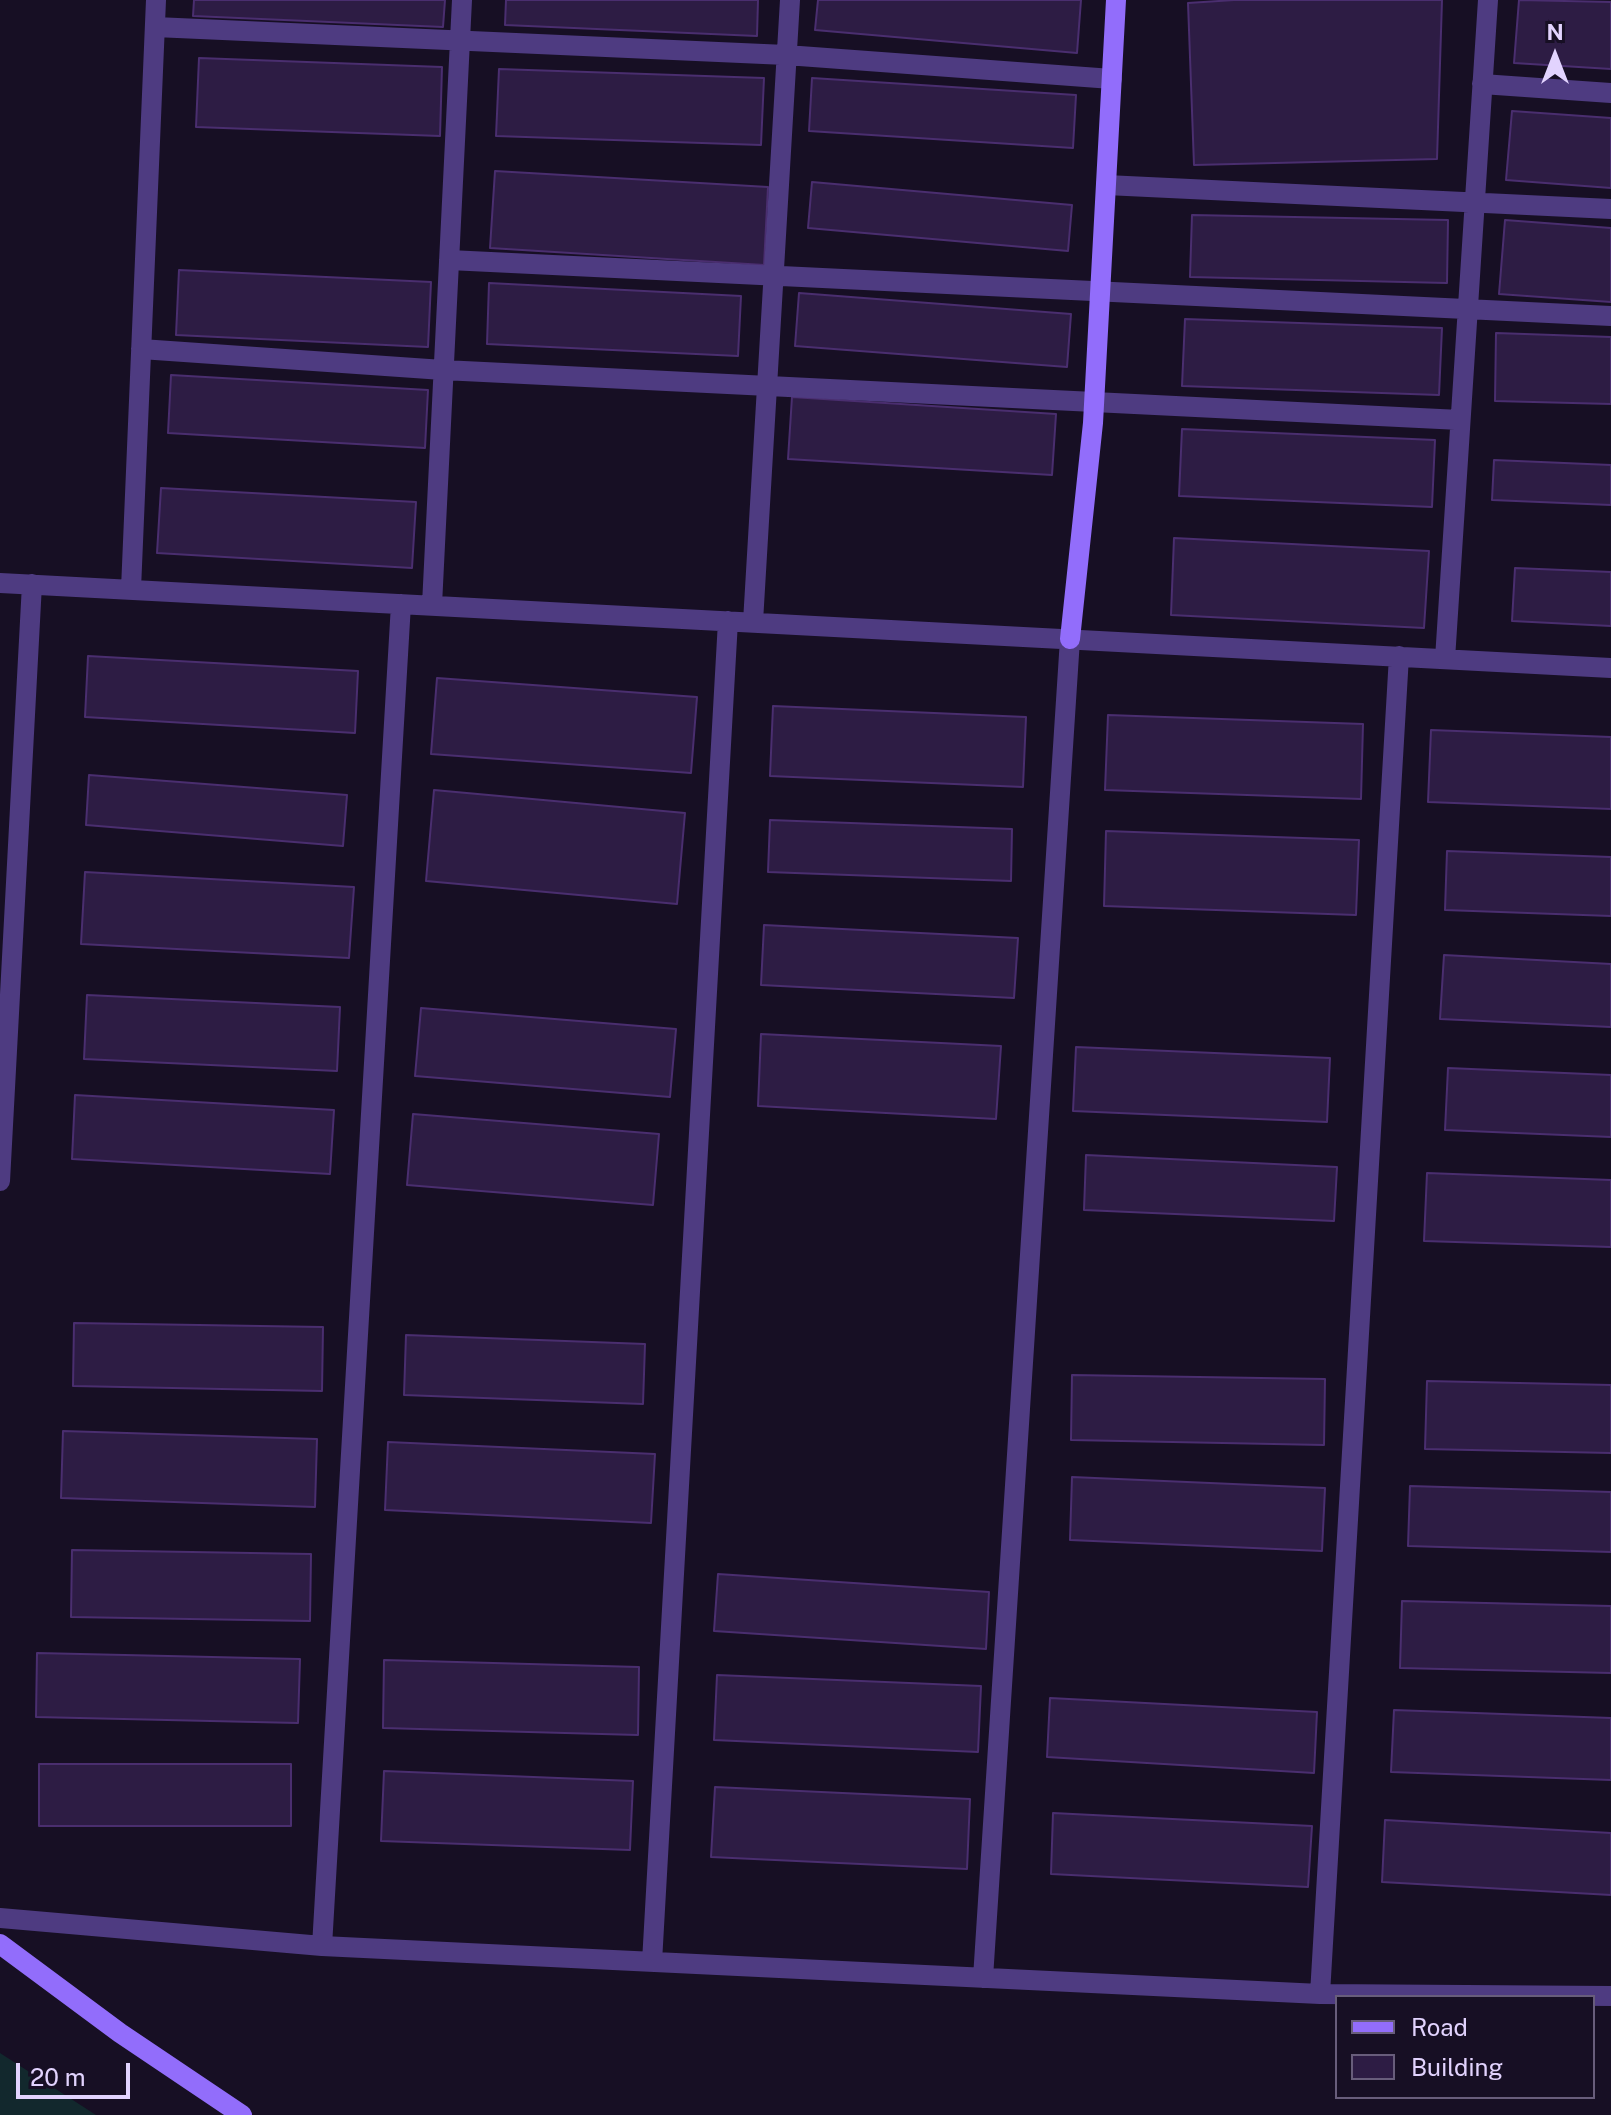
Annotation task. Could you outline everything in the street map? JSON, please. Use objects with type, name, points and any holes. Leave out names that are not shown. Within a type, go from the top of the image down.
[{"type":"street","points":[[131,589],[156,0]]},
{"type":"street","points":[[432,605],[462,0]]},
{"type":"street","points":[[753,622],[790,0]]},
{"type":"street","points":[[983,1978],[1070,639],[1094,402],[1116,0]]},
{"type":"street","points":[[1445,659],[1488,0]]},
{"type":"street","points":[[155,27],[460,38],[786,55],[1112,79]]},
{"type":"street","points":[[1482,84],[1611,93]]},
{"type":"street","points":[[1106,185],[1611,209]]},
{"type":"street","points":[[449,260],[1611,316]]},
{"type":"street","points":[[141,349],[443,370],[1460,420]]},
{"type":"street","points":[[0,583],[1611,668]]},
{"type":"street","points":[[0,1181],[32,584]]},
{"type":"street","points":[[322,1946],[401,604]]},
{"type":"street","points":[[652,1962],[728,621]]},
{"type":"street","points":[[1320,1994],[1399,656]]},
{"type":"street","points":[[0,1918],[322,1946],[1320,1994],[1466,1995]]},
{"type":"street","points":[[0,1944],[120,2033],[242,2115]]},
{"type":"green space","points":[[0,2053],[96,2115],[0,2115]]},
{"type":"building","points":[[194,0],[445,0],[443,27],[193,16]]},
{"type":"building","points":[[506,0],[758,0],[757,36],[505,25]]},
{"type":"building","points":[[818,0],[1081,0],[1077,53],[815,30]]},
{"type":"building","points":[[1234,0],[1442,0],[1437,159],[1194,165],[1188,3]]},
{"type":"building","points":[[1519,0],[1611,2],[1611,69],[1514,63]]},
{"type":"building","points":[[199,58],[442,67],[440,136],[196,127]]},
{"type":"building","points":[[499,69],[764,78],[761,145],[496,136]]},
{"type":"building","points":[[812,78],[1076,95],[1073,148],[809,131]]},
{"type":"building","points":[[1512,111],[1611,118],[1611,188],[1506,180]]},
{"type":"building","points":[[495,171],[768,187],[764,265],[490,248]]},
{"type":"building","points":[[812,182],[1072,205],[1068,251],[808,228]]},
{"type":"building","points":[[1192,215],[1448,220],[1447,283],[1190,277]]},
{"type":"building","points":[[1505,220],[1611,228],[1611,302],[1499,294]]},
{"type":"building","points":[[179,270],[431,282],[428,347],[176,335]]},
{"type":"building","points":[[489,283],[741,296],[738,356],[487,344]]},
{"type":"building","points":[[799,293],[1071,314],[1067,367],[795,346]]},
{"type":"building","points":[[1185,319],[1442,328],[1439,395],[1182,386]]},
{"type":"building","points":[[1496,333],[1611,337],[1611,404],[1495,401]]},
{"type":"building","points":[[171,375],[428,390],[425,448],[168,433]]},
{"type":"building","points":[[792,397],[1056,414],[1052,475],[788,459]]},
{"type":"building","points":[[1182,429],[1435,440],[1432,507],[1179,496]]},
{"type":"building","points":[[1494,460],[1611,465],[1611,505],[1492,500]]},
{"type":"building","points":[[161,488],[416,502],[412,568],[157,553]]},
{"type":"building","points":[[1174,538],[1429,551],[1424,628],[1171,615]]},
{"type":"building","points":[[1515,568],[1611,572],[1611,626],[1512,621]]},
{"type":"building","points":[[88,656],[358,671],[355,733],[85,717]]},
{"type":"building","points":[[437,678],[697,697],[691,773],[431,754]]},
{"type":"building","points":[[773,706],[1026,717],[1023,787],[770,776]]},
{"type":"building","points":[[1108,715],[1363,724],[1361,799],[1105,790]]},
{"type":"building","points":[[1431,730],[1611,737],[1611,809],[1428,802]]},
{"type":"building","points":[[89,775],[347,795],[343,846],[86,825]]},
{"type":"building","points":[[434,790],[685,813],[677,904],[426,881]]},
{"type":"building","points":[[770,820],[1012,829],[1011,881],[768,872]]},
{"type":"building","points":[[1106,831],[1359,840],[1356,915],[1104,906]]},
{"type":"building","points":[[1447,851],[1611,857],[1611,916],[1445,910]]},
{"type":"building","points":[[85,872],[354,887],[349,958],[81,944]]},
{"type":"building","points":[[764,925],[1018,938],[1014,998],[761,985]]},
{"type":"building","points":[[1444,955],[1611,964],[1611,1027],[1440,1019]]},
{"type":"building","points":[[87,995],[340,1007],[337,1071],[84,1059]]},
{"type":"building","points":[[421,1008],[676,1029],[670,1097],[415,1076]]},
{"type":"building","points":[[761,1034],[1001,1046],[996,1119],[758,1106]]},
{"type":"building","points":[[1076,1047],[1330,1058],[1327,1122],[1073,1111]]},
{"type":"building","points":[[1448,1068],[1611,1075],[1611,1137],[1445,1130]]},
{"type":"building","points":[[75,1095],[334,1110],[330,1174],[72,1159]]},
{"type":"building","points":[[413,1114],[659,1134],[653,1205],[407,1185]]},
{"type":"building","points":[[1086,1155],[1337,1167],[1334,1221],[1084,1210]]},
{"type":"building","points":[[1427,1173],[1611,1180],[1611,1247],[1424,1241]]},
{"type":"building","points":[[74,1323],[323,1327],[322,1391],[73,1386]]},
{"type":"building","points":[[406,1335],[645,1344],[643,1404],[404,1395]]},
{"type":"building","points":[[1072,1375],[1325,1379],[1324,1445],[1071,1440]]},
{"type":"building","points":[[1427,1381],[1611,1385],[1611,1453],[1425,1449]]},
{"type":"building","points":[[63,1431],[317,1439],[315,1507],[61,1498]]},
{"type":"building","points":[[388,1442],[655,1454],[651,1523],[385,1510]]},
{"type":"building","points":[[1072,1477],[1325,1488],[1322,1551],[1070,1540]]},
{"type":"building","points":[[1410,1486],[1611,1492],[1611,1552],[1408,1546]]},
{"type":"building","points":[[72,1550],[311,1554],[310,1621],[71,1617]]},
{"type":"building","points":[[718,1574],[989,1592],[986,1649],[714,1631]]},
{"type":"building","points":[[1402,1601],[1611,1606],[1611,1673],[1400,1668]]},
{"type":"building","points":[[37,1653],[300,1659],[298,1723],[36,1717]]},
{"type":"building","points":[[384,1660],[639,1667],[638,1735],[383,1728]]},
{"type":"building","points":[[717,1675],[981,1686],[978,1752],[714,1740]]},
{"type":"building","points":[[1050,1698],[1317,1712],[1314,1773],[1047,1757]]},
{"type":"building","points":[[1394,1710],[1611,1718],[1611,1780],[1391,1772]]},
{"type":"building","points":[[39,1764],[291,1764],[291,1826],[39,1826]]},
{"type":"building","points":[[384,1771],[633,1781],[630,1850],[381,1841]]},
{"type":"building","points":[[715,1787],[970,1799],[967,1869],[711,1857]]},
{"type":"building","points":[[1053,1813],[1312,1826],[1308,1887],[1051,1874]]},
{"type":"building","points":[[1385,1820],[1611,1833],[1611,1895],[1382,1882]]}]
